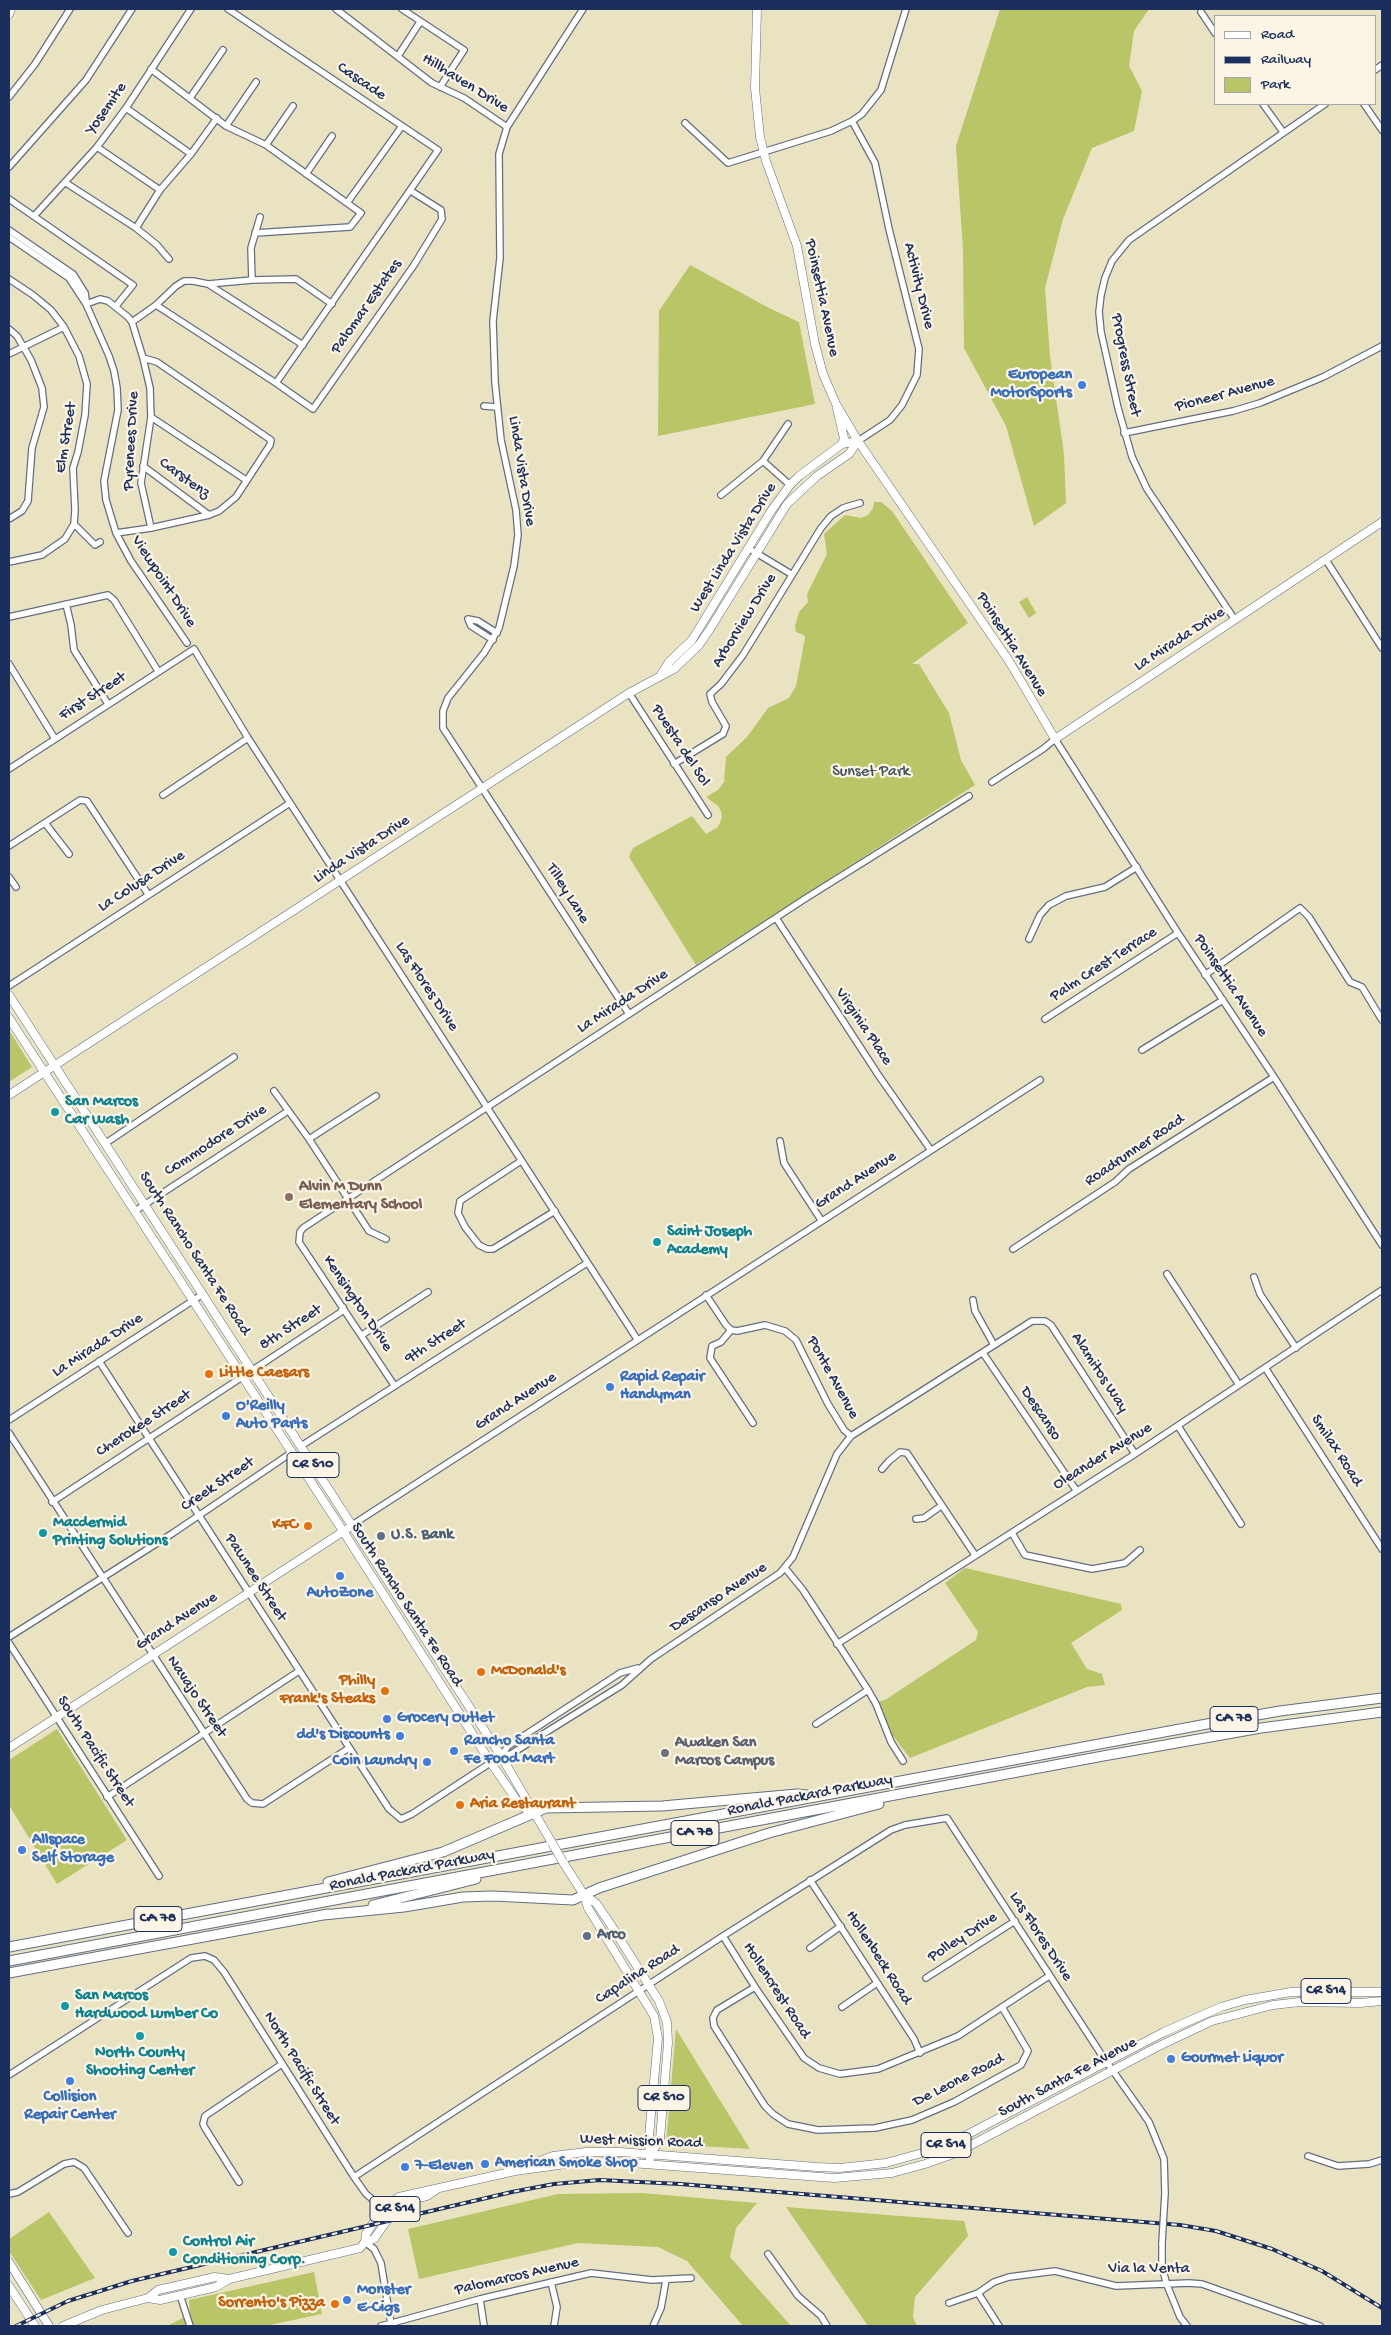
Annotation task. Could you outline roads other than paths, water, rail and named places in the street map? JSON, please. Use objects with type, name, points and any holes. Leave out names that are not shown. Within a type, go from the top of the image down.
[{"type":"highway","name":"Ronald Packard Parkway","points":[[9,1945],[48,1940],[1280,1711],[1382,1698]]},
{"type":"highway","name":"Ronald Packard Parkway","points":[[9,1961],[1261,1728],[1382,1712]]},
{"type":"highway","points":[[323,1915],[404,1907],[463,1897],[493,1896],[573,1900],[599,1888],[769,1833],[944,1787]]},
{"type":"highway","points":[[268,1899],[443,1852],[546,1808],[662,1806],[797,1794],[815,1797]]},
{"type":"highway","points":[[9,1973],[49,1967],[415,1896],[543,1862]]},
{"type":"highway","points":[[9,1979],[49,1967]]},
{"type":"main road","points":[[9,14],[11,9]]},
{"type":"main road","name":"Poinsettia Avenue","points":[[757,9],[755,88],[763,150],[797,246],[815,344],[823,374],[836,404],[858,441],[1009,661],[1055,739]]},
{"type":"main road","points":[[836,404],[844,438],[842,444]]},
{"type":"main road","name":"West Linda Vista Drive","points":[[662,674],[669,662],[697,632],[748,548],[790,485],[798,476],[842,444],[858,441]]},
{"type":"main road","name":"West Linda Vista Drive","points":[[481,788],[629,693],[674,668],[699,645],[757,554],[778,516],[796,493],[848,454],[858,441]]},
{"type":"main road","name":"La Mirada Drive","points":[[1055,739],[1382,522]]},
{"type":"main road","name":"Linda Vista Drive","points":[[9,1096],[481,788]]},
{"type":"main road","name":"South Rancho Santa Fe Road","points":[[9,995],[524,1791],[533,1814]]},
{"type":"main road","name":"South Rancho Santa Fe Road","points":[[9,1018],[241,1378],[343,1531],[490,1763],[520,1805],[533,1814]]},
{"type":"main road","name":"Grand Avenue","points":[[9,1748],[352,1525]]},
{"type":"main road","points":[[376,1584],[392,1594],[396,1593]]},
{"type":"main road","name":"CR S10","points":[[533,1814],[584,1895],[588,1908],[640,1990],[654,2016],[657,2028],[648,2136],[651,2154],[650,2164]]},
{"type":"main road","name":"CR S10","points":[[584,1895],[596,1902],[649,1984],[659,2001],[667,2022],[668,2043],[660,2139],[651,2154]]},
{"type":"main road","name":"South Santa Fe Avenue","points":[[769,2164],[840,2168],[907,2158],[972,2133],[1186,2021],[1245,2000],[1284,1993],[1316,1991],[1382,1992]]},
{"type":"main road","name":"South Santa Fe Avenue","points":[[767,2174],[834,2178],[858,2177],[892,2173],[925,2164],[977,2142],[1194,2028],[1252,2010],[1300,2002],[1360,2003],[1382,2001]]},
{"type":"main road","name":"West Mission Road","points":[[515,2171],[542,2159],[586,2152],[651,2154],[769,2164]]},
{"type":"main road","name":"West Mission Road","points":[[365,2242],[366,2234],[383,2208],[399,2197],[426,2189],[436,2190],[515,2171],[573,2162],[610,2162],[767,2174]]},
{"type":"main road","name":"West Mission Road","points":[[148,2298],[160,2300],[180,2296],[216,2287],[229,2279],[360,2248],[365,2242],[374,2239],[397,2206],[404,2201],[427,2196],[436,2190]]},
{"type":"main road","points":[[9,2262],[49,2326]]},
{"type":"main road","name":"West Mission Road","points":[[63,2326],[102,2310],[148,2298],[158,2290],[215,2277],[229,2279]]},
{"type":"main road","points":[[180,2296],[179,2290],[202,2285],[209,2278]]},
{"type":"main road","points":[[9,2286],[35,2326]]},
{"type":"street","points":[[9,97],[35,64],[70,9]]},
{"type":"street","points":[[9,167],[86,80],[132,9]]},
{"type":"street","name":"Yosemite","points":[[34,216],[97,147],[126,108],[191,9]]},
{"type":"street","name":"Cascade","points":[[228,9],[438,150],[411,191]]},
{"type":"street","name":"Hillhaven Drive","points":[[336,9],[432,83],[464,98],[507,127]]},
{"type":"street","points":[[402,9],[464,50],[440,87]]},
{"type":"street","name":"Linda Vista Drive","points":[[481,788],[443,728],[443,710],[453,690],[497,633],[514,566],[518,535],[516,510],[501,440],[497,407],[493,322],[500,258],[498,167],[501,146],[507,127],[584,9]]},
{"type":"street","points":[[685,123],[728,163],[763,150],[831,131],[852,121],[868,108],[881,90],[906,9]]},
{"type":"street","points":[[1201,12],[1214,32]]},
{"type":"street","points":[[398,56],[420,22]]},
{"type":"street","points":[[190,98],[223,50]]},
{"type":"street","points":[[151,69],[226,126],[266,145],[361,213],[350,227],[255,233]]},
{"type":"street","points":[[226,126],[256,82]]},
{"type":"street","points":[[1264,105],[1282,132]]},
{"type":"street","name":"Progress Street","points":[[1235,620],[1147,489],[1132,457],[1124,433],[1101,332],[1099,312],[1104,278],[1112,261],[1129,240],[1323,105]]},
{"type":"street","points":[[1365,105],[1382,130]]},
{"type":"street","points":[[266,145],[294,106]]},
{"type":"street","points":[[126,108],[192,154]]},
{"type":"street","points":[[136,228],[160,190],[192,154],[217,118]]},
{"type":"street","name":"Activity Drive","points":[[852,121],[875,163],[889,229],[919,349],[918,375],[900,408],[890,420],[858,441]]},
{"type":"street","points":[[347,203],[402,126]]},
{"type":"street","points":[[306,174],[332,136]]},
{"type":"street","points":[[97,147],[160,190]]},
{"type":"street","points":[[66,182],[136,228],[157,245],[169,259]]},
{"type":"street","points":[[156,305],[276,383],[411,191]]},
{"type":"street","name":"Palomar Estates","points":[[276,383],[313,409],[386,305],[442,219],[442,210],[411,191]]},
{"type":"street","points":[[9,199],[133,285],[116,306],[100,299],[86,304]]},
{"type":"street","points":[[252,280],[251,248],[260,217]]},
{"type":"street","name":"Viewpoint Drive","points":[[9,230],[73,274],[85,293],[86,304]]},
{"type":"street","name":"Viewpoint Drive","points":[[9,237],[69,278],[86,304],[109,356],[117,388],[118,410],[104,481],[106,500],[116,533],[131,560],[187,643]]},
{"type":"street","name":"Elm Street","points":[[9,279],[45,305],[64,327],[79,356],[87,384],[86,410],[73,468],[74,524]]},
{"type":"street","points":[[132,322],[156,305],[184,281],[208,284],[296,279],[332,304]]},
{"type":"street","points":[[208,284],[303,345]]},
{"type":"street","name":"Pyrenees Drive","points":[[116,306],[132,322],[150,388],[150,417],[141,483],[151,528]]},
{"type":"street","points":[[9,354],[64,327]]},
{"type":"street","points":[[9,328],[18,336],[42,388],[44,408],[32,448],[28,501],[22,511],[9,519]]},
{"type":"street","name":"Pioneer Avenue","points":[[1124,433],[1233,411],[1260,403],[1324,377],[1382,346]]},
{"type":"street","points":[[116,533],[151,528],[210,515],[228,506],[270,445],[271,440],[157,362],[143,358]]},
{"type":"street","points":[[484,406],[497,407]]},
{"type":"street","points":[[150,417],[246,480]]},
{"type":"street","points":[[722,495],[763,461],[788,424]]},
{"type":"street","points":[[763,461],[790,485]]},
{"type":"street","name":"Carstenz","points":[[143,466],[210,515]]},
{"type":"street","name":"Arborview Drive","points":[[674,764],[723,734],[726,726],[712,702],[710,694],[721,684],[744,655],[791,574],[831,516],[842,508],[860,503]]},
{"type":"street","points":[[9,562],[42,555],[65,539],[74,524],[95,545],[100,542]]},
{"type":"street","name":"Arborview Drive","points":[[748,548],[791,574]]},
{"type":"street","points":[[1326,560],[1382,648]]},
{"type":"street","points":[[9,618],[108,595],[114,600],[158,671]]},
{"type":"street","points":[[66,604],[72,625],[74,650],[108,704]]},
{"type":"street","points":[[493,640],[471,626],[468,619],[478,621],[497,633]]},
{"type":"street","name":"First Street","points":[[9,769],[194,649]]},
{"type":"street","name":"Las Flores Drive","points":[[194,649],[248,738],[637,1339]]},
{"type":"street","points":[[9,664],[55,739]]},
{"type":"street","name":"Puesta del Sol","points":[[629,693],[708,815]]},
{"type":"street","points":[[163,795],[248,738]]},
{"type":"street","name":"La Mirada Drive","points":[[992,782],[1055,739]]},
{"type":"street","name":"Poinsettia Avenue","points":[[1055,739],[1205,975],[1274,1076],[1382,1245]]},
{"type":"street","name":"Tilley Lane","points":[[481,788],[630,1014]]},
{"type":"street","name":"La Mirada Drive","points":[[299,1238],[303,1228],[776,918],[969,796]]},
{"type":"street","points":[[9,846],[77,802],[87,801],[148,894]]},
{"type":"street","name":"La Colusa Drive","points":[[9,986],[290,803]]},
{"type":"street","points":[[45,823],[69,854]]},
{"type":"street","points":[[1029,939],[1040,915],[1049,905],[1066,896],[1105,887],[1137,867]]},
{"type":"street","points":[[9,877],[16,888]]},
{"type":"street","points":[[1205,975],[1300,908],[1310,917],[1350,982],[1362,987],[1382,1020]]},
{"type":"street","name":"Virginia Place","points":[[776,918],[891,1094],[930,1149]]},
{"type":"street","name":"Palm Crest Terrace","points":[[1045,1019],[1178,933]]},
{"type":"street","points":[[1142,1050],[1223,1000]]},
{"type":"street","points":[[106,1143],[234,1057]]},
{"type":"street","name":"Roadrunner Road","points":[[1013,1249],[1115,1182],[1129,1169],[1274,1076]]},
{"type":"street","name":"Grand Avenue","points":[[352,1525],[930,1149],[1040,1080]]},
{"type":"street","points":[[274,1090],[309,1139],[369,1231],[386,1239]]},
{"type":"street","points":[[309,1139],[376,1096]]},
{"type":"street","name":"Commodore Drive","points":[[135,1211],[288,1111]]},
{"type":"street","points":[[780,1141],[784,1163],[821,1220]]},
{"type":"street","points":[[521,1160],[460,1201],[458,1213],[465,1227],[479,1245],[487,1250],[493,1249],[555,1211]]},
{"type":"street","name":"Kensington Drive","points":[[299,1238],[299,1242],[394,1385]]},
{"type":"street","name":"9th Street","points":[[301,1446],[586,1262]]},
{"type":"street","points":[[1168,1274],[1240,1386]]},
{"type":"street","points":[[1254,1277],[1260,1294],[1296,1348]]},
{"type":"street","name":"Oleander Avenue","points":[[837,1644],[1240,1386],[1382,1290]]},
{"type":"street","points":[[362,1335],[428,1292]]},
{"type":"street","name":"La Mirada Drive","points":[[9,1420],[203,1294]]},
{"type":"street","points":[[706,1295],[731,1330],[721,1342],[712,1346],[709,1351],[711,1361],[753,1424]]},
{"type":"street","points":[[973,1300],[974,1311],[994,1344]]},
{"type":"street","name":"8th Street","points":[[252,1370],[341,1312],[343,1307]]},
{"type":"street","name":"Descanso Avenue","points":[[389,1809],[397,1817],[407,1817],[501,1756],[511,1754],[622,1685],[640,1667],[770,1580],[785,1568],[792,1557],[837,1454],[851,1436],[983,1354],[994,1344],[1032,1321]]},
{"type":"street","name":"Alamitos Way","points":[[1032,1321],[1045,1321],[1051,1325],[1135,1454]]},
{"type":"street","name":"Ponte Avenue","points":[[731,1330],[736,1331],[764,1325],[785,1331],[796,1340],[828,1404],[844,1430],[851,1436]]},
{"type":"street","name":"Descanso","points":[[983,1354],[1076,1490]]},
{"type":"street","name":"Pawnee Street","points":[[99,1362],[389,1809]]},
{"type":"street","name":"Smilax Road","points":[[1266,1369],[1382,1549]]},
{"type":"street","name":"Cherokee Street","points":[[52,1502],[252,1370]]},
{"type":"street","points":[[1178,1426],[1241,1524]]},
{"type":"street","name":"Navajo Street","points":[[9,1433],[52,1502],[247,1799],[252,1803],[263,1804],[350,1748]]},
{"type":"street","points":[[882,1469],[888,1461],[900,1452],[907,1453],[975,1555]]},
{"type":"street","name":"Creek Street","points":[[9,1638],[291,1453]]},
{"type":"street","points":[[916,1519],[924,1518],[941,1506]]},
{"type":"street","points":[[1012,1533],[1025,1554],[1092,1569],[1125,1563],[1140,1550]]},
{"type":"street","points":[[785,1568],[807,1596],[868,1690],[876,1704],[891,1742],[902,1761]]},
{"type":"street","name":"South Pacific Street","points":[[9,1644],[159,1876]]},
{"type":"street","points":[[501,1756],[508,1746],[620,1673],[640,1667]]},
{"type":"street","points":[[107,1796],[299,1671]]},
{"type":"street","points":[[816,1724],[868,1690]]},
{"type":"street","name":"Las Flores Drive","points":[[947,1818],[1106,2062],[1149,2122],[1164,2159],[1165,2192],[1162,2267],[1180,2317],[1187,2326]]},
{"type":"street","name":"Capalina Road","points":[[354,2177],[723,1936],[891,1830],[947,1818]]},
{"type":"street","name":"Hollenbeck Road","points":[[810,1880],[914,2039],[920,2053]]},
{"type":"street","name":"Polley Drive","points":[[926,1978],[1015,1921]]},
{"type":"street","points":[[810,1948],[841,1926]]},
{"type":"street","name":"Hollencrest Road","points":[[723,1936],[755,1987],[804,2058],[819,2068],[840,2074],[878,2069],[958,2036],[1049,1976]]},
{"type":"street","name":"North Pacific Street","points":[[9,2075],[191,1958],[205,1956],[219,1965],[354,2177],[366,2194],[383,2208]]},
{"type":"street","points":[[842,2007],[877,1983]]},
{"type":"street","name":"De Leone Road","points":[[755,1987],[717,2010],[713,2018],[714,2026],[765,2106],[773,2114],[788,2124],[818,2130],[875,2128],[912,2120],[954,2102],[1021,2065],[1028,2051],[1002,2007]]},
{"type":"street","points":[[240,2182],[203,2124],[208,2113],[282,2064]]},
{"type":"street","points":[[1308,2156],[1338,2166],[1369,2164],[1382,2160]]},
{"type":"street","points":[[9,2194],[18,2192],[64,2164],[74,2162],[84,2168],[128,2233]]},
{"type":"street","points":[[365,2242],[374,2249],[381,2263],[391,2324]]},
{"type":"street","points":[[768,2254],[798,2296],[820,2316],[827,2326]]},
{"type":"street","name":"Via la Venta","points":[[949,2303],[978,2293],[994,2282],[1009,2277],[1055,2271],[1116,2286],[1202,2284],[1320,2326]]},
{"type":"street","name":"Palomarcos Avenue","points":[[381,2326],[480,2299],[596,2273],[666,2280],[691,2278]]},
{"type":"street","points":[[652,2326],[661,2308],[666,2280]]},
{"type":"street","points":[[551,2282],[557,2307],[554,2326]]},
{"type":"street","points":[[978,2293],[999,2326]]},
{"type":"street","points":[[180,2296],[190,2326]]},
{"type":"street","points":[[480,2299],[484,2326]]},
{"type":"railway","points":[[16,2326],[68,2301],[132,2281],[512,2192],[554,2184],[600,2180],[680,2184],[1180,2225],[1216,2231],[1272,2249],[1322,2271],[1382,2308]]},
{"type":"place","name":"European MotorSports","points":[[1082,385]]},
{"type":"place","name":"San Marcos Car Wash","points":[[55,1112]]},
{"type":"place","name":"Alvin M Dunn Elementary School","points":[[289,1197]]},
{"type":"place","name":"Saint Joseph Academy","points":[[657,1242]]},
{"type":"place","name":"Little Caesars","points":[[209,1374]]},
{"type":"place","name":"Rapid Repair Handyman","points":[[610,1387]]},
{"type":"place","name":"O'Reilly Auto Parts","points":[[226,1416]]},
{"type":"place","name":"KFC","points":[[308,1526]]},
{"type":"place","name":"Macdermid Printing Solutions","points":[[43,1533]]},
{"type":"place","name":"U.S. Bank","points":[[381,1536]]},
{"type":"place","name":"AutoZone","points":[[340,1576]]},
{"type":"place","name":"McDonald's","points":[[481,1672]]},
{"type":"place","name":"Philly Frank's Steaks","points":[[385,1691]]},
{"type":"place","name":"Grocery Outlet","points":[[387,1719]]},
{"type":"place","name":"dd's Discounts","points":[[400,1736]]},
{"type":"place","name":"Rancho Santa Fe Food Mart","points":[[454,1751]]},
{"type":"place","name":"Awaken San Marcos Campus","points":[[665,1753]]},
{"type":"place","name":"Coin Laundry","points":[[427,1762]]},
{"type":"place","name":"Aria Restaurant","points":[[460,1805]]},
{"type":"place","name":"Allspace Self Storage","points":[[22,1850]]},
{"type":"place","name":"Arco","points":[[587,1936]]},
{"type":"place","name":"San Marcos Hardwood Lumber Co","points":[[65,2006]]},
{"type":"place","name":"North County Shooting Center","points":[[140,2036]]},
{"type":"place","name":"Gourmet Liquor","points":[[1171,2059]]},
{"type":"place","name":"Collision Repair Center","points":[[70,2081]]},
{"type":"place","name":"American Smoke Shop","points":[[485,2164]]},
{"type":"place","name":"7-Eleven","points":[[405,2167]]},
{"type":"place","name":"Control Air Conditioning Corp.","points":[[173,2252]]},
{"type":"place","name":"Monster E-Cigs","points":[[347,2300]]},
{"type":"place","name":"Sorrento's Pizza","points":[[335,2304]]},
{"type":"park label","name":"Sunset Park","points":[[871,773]]}]
